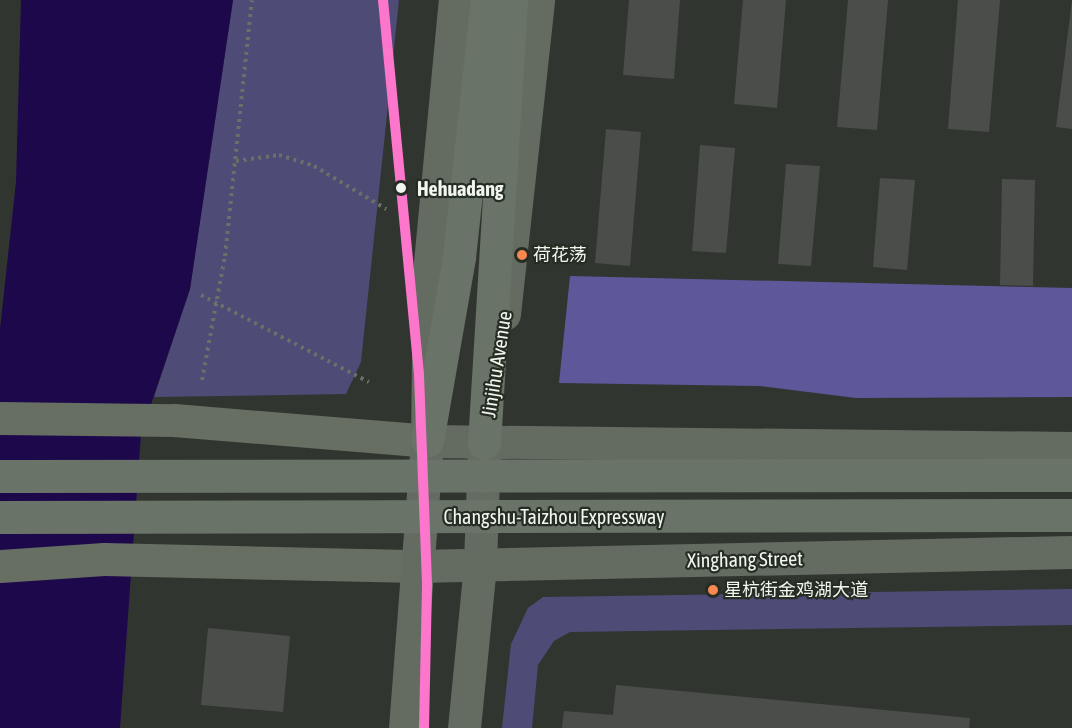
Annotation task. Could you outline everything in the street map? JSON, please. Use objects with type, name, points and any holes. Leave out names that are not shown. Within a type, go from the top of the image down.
[{"type":"highway","points":[[484,443],[494,58],[487,0]]},
{"type":"highway","points":[[427,441],[494,58],[511,0]]},
{"type":"highway","name":"Changshu-Taizhou Expressway","points":[[0,476],[1072,475]]},
{"type":"highway","name":"Changshu-Taizhou Expressway","points":[[0,517],[1072,515]]},
{"type":"main road","points":[[405,728],[427,441],[429,273],[455,0]]},
{"type":"main road","name":"Jinjihu Avenue","points":[[464,728],[480,564],[484,443],[512,267],[538,0]]},
{"type":"main road","points":[[0,418],[174,420],[427,441],[484,443],[1072,448]]},
{"type":"main road","name":"Xinghang Street","points":[[418,566],[1072,552]]},
{"type":"main road","points":[[0,566],[160,559],[418,566]]},
{"type":"path","points":[[202,380],[235,162],[252,0]]},
{"type":"path","points":[[235,162],[279,155],[314,166],[386,209]]},
{"type":"path","points":[[201,295],[369,382]]},
{"type":"shaded area","points":[[21,0],[233,0],[190,289],[141,434],[120,728],[0,728],[0,329],[16,182]]},
{"type":"shaded area","points":[[233,0],[399,0],[361,362],[346,394],[154,397],[190,289]]},
{"type":"shaded area","points":[[570,276],[1072,288],[1072,397],[856,398],[760,386],[559,383]]},
{"type":"shaded area","points":[[1072,589],[1072,625],[570,632],[554,641],[538,665],[532,728],[502,728],[511,644],[528,608],[543,597]]},
{"type":"building","points":[[629,0],[680,0],[674,79],[623,75]]},
{"type":"building","points":[[743,0],[786,0],[777,108],[734,104]]},
{"type":"building","points":[[848,0],[888,0],[877,130],[837,127]]},
{"type":"building","points":[[958,0],[1000,0],[989,132],[948,129]]},
{"type":"building","points":[[1072,0],[1072,129],[1056,127]]},
{"type":"building","points":[[606,129],[641,132],[630,266],[595,263]]},
{"type":"building","points":[[700,145],[735,148],[726,253],[692,251]]},
{"type":"building","points":[[786,164],[820,166],[811,266],[778,264]]},
{"type":"building","points":[[880,178],[915,180],[907,270],[873,267]]},
{"type":"building","points":[[1002,179],[1035,180],[1033,286],[1000,285]]},
{"type":"building","points":[[208,628],[290,636],[283,712],[201,705]]},
{"type":"building","points":[[616,685],[970,718],[969,728],[562,728],[564,711],[613,715]]},
{"type":"transit line","points":[[383,0],[419,375],[427,586],[424,728]]},
{"type":"place","name":"Hehuadang","points":[[401,188]]},
{"type":"place","name":"荷花荡","points":[[522,255]]},
{"type":"place","name":"星杭街金鸡湖大道","points":[[713,590]]}]
